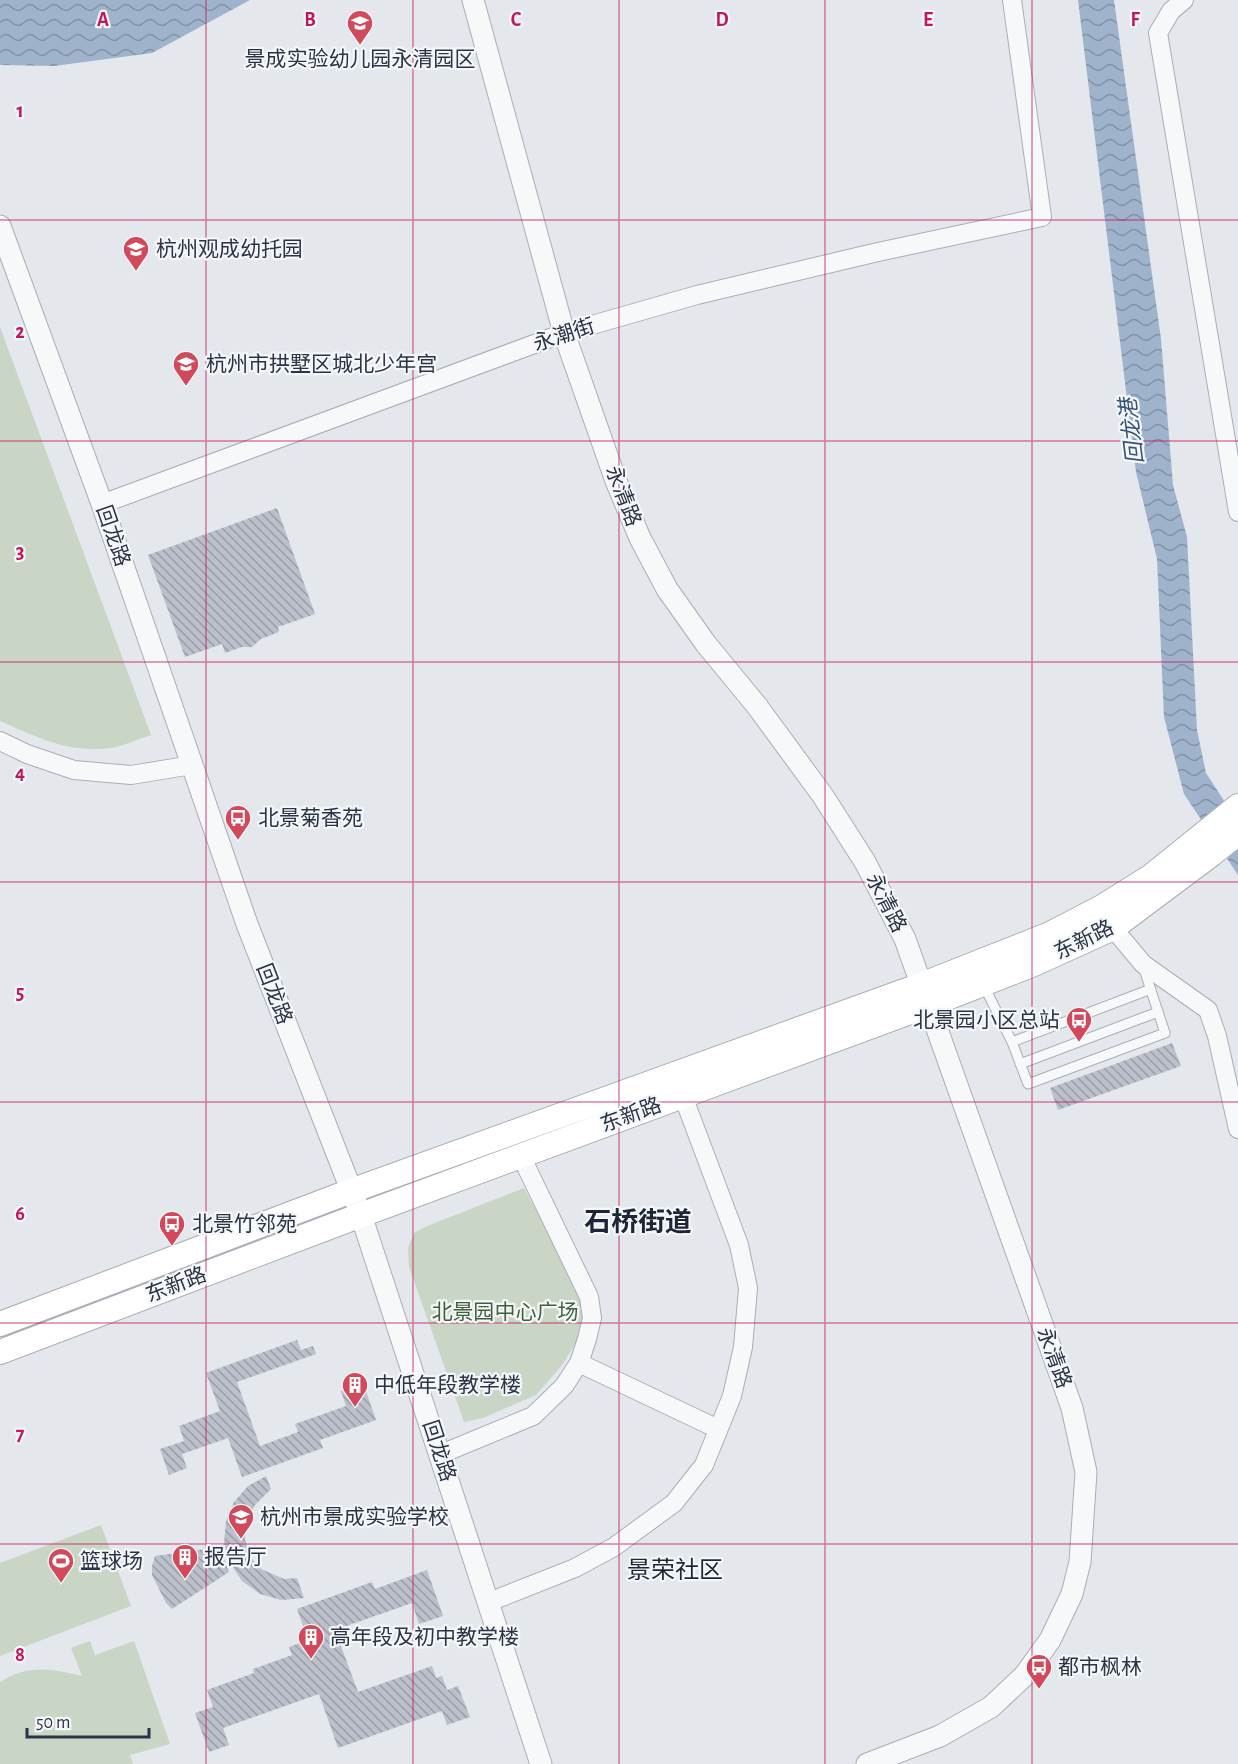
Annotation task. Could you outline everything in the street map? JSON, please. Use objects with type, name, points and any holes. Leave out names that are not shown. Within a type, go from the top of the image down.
[{"type":"main road","name":"东新路","points":[[0,1324],[351,1191],[925,995],[983,984],[1034,964],[1113,928],[1207,846],[1238,806]]},
{"type":"main road","name":"东新路","points":[[0,1352],[683,1096],[925,995],[1102,908],[1150,877],[1238,832]]},
{"type":"street","name":"永清路","points":[[473,0],[564,333],[616,481],[640,538],[667,589],[706,644],[757,706],[816,787],[866,862],[905,939],[1072,1408],[1086,1472],[1082,1544],[1072,1594],[1050,1641],[1024,1676],[992,1707],[940,1736],[867,1764]]},
{"type":"street","name":"永潮街","points":[[102,504],[564,333],[697,295],[878,252],[1042,218],[1012,0]]},
{"type":"street","points":[[1184,0],[1171,10],[1158,33],[1238,512]]},
{"type":"street","name":"回龙路","points":[[0,226],[102,504],[247,924],[361,1215],[541,1764]]},
{"type":"street","points":[[0,741],[27,754],[74,770],[131,775],[192,765]]},
{"type":"street","points":[[1113,928],[1143,964],[1208,1010],[1217,1036],[1238,1129]]},
{"type":"street","points":[[489,1602],[575,1568],[614,1547],[674,1503],[704,1465],[732,1396],[743,1347],[748,1288],[739,1245],[683,1096]]},
{"type":"street","points":[[441,1454],[533,1416],[564,1386],[579,1363],[592,1317],[589,1297],[521,1156]]},
{"type":"street","points":[[579,1363],[718,1429]]},
{"type":"lane","points":[[983,984],[1012,1042],[1028,1084],[1165,1033],[1143,964]]},
{"type":"lane","points":[[1012,1042],[1151,989]]},
{"type":"lane","points":[[1020,1064],[1158,1012]]},
{"type":"green space","points":[[0,327],[151,735],[121,746],[95,749],[67,746],[0,721]]},
{"type":"green space","name":"北景园中心广场","points":[[524,1188],[576,1284],[585,1309],[580,1335],[563,1364],[536,1395],[483,1418],[464,1422],[409,1267],[408,1248],[414,1233],[427,1226]]},
{"type":"green space","name":"篮球场","points":[[101,1525],[131,1606],[0,1656],[0,1563]]},
{"type":"green space","points":[[90,1641],[95,1655],[134,1641],[170,1744],[130,1755],[133,1764],[0,1764],[0,1682],[30,1670],[60,1671],[82,1676],[71,1648]]},
{"type":"water","points":[[0,0],[250,0],[152,53],[54,66],[0,65]]},
{"type":"water","name":"回龙港","points":[[1078,0],[1114,0],[1161,339],[1173,485],[1187,537],[1197,730],[1206,773],[1238,822],[1238,875],[1184,794],[1164,717],[1157,559],[1136,472]]},
{"type":"building","points":[[277,508],[315,614],[278,627],[279,632],[261,639],[252,647],[242,647],[225,653],[222,644],[185,657],[148,555]]},
{"type":"building","points":[[1172,1043],[1181,1066],[1058,1110],[1050,1088]]},
{"type":"building","name":"中低年段教学楼","points":[[297,1340],[301,1350],[313,1346],[316,1354],[237,1382],[260,1446],[298,1432],[295,1424],[346,1406],[341,1391],[363,1383],[376,1420],[320,1440],[323,1448],[242,1477],[228,1438],[182,1454],[187,1468],[169,1475],[160,1449],[184,1441],[179,1426],[220,1411],[206,1373]]},
{"type":"building","points":[[266,1476],[271,1489],[255,1505],[246,1522],[245,1540],[251,1558],[261,1569],[284,1579],[297,1578],[304,1598],[281,1600],[260,1594],[242,1581],[230,1563],[224,1543],[226,1521],[234,1502],[248,1486]]},
{"type":"building","name":"报告厅","points":[[220,1547],[229,1572],[172,1609],[166,1603],[152,1575],[155,1556]]},
{"type":"building","name":"高年段及初中教学楼","points":[[427,1570],[443,1616],[419,1624],[412,1603],[335,1630],[358,1692],[432,1666],[436,1678],[442,1676],[447,1690],[458,1686],[470,1717],[447,1725],[442,1711],[338,1748],[319,1694],[223,1728],[229,1745],[209,1752],[195,1713],[213,1707],[207,1690],[254,1673],[253,1669],[292,1655],[289,1647],[308,1640],[297,1609],[372,1582],[375,1589]]},
{"type":"place","name":"景成实验幼儿园永清园区","points":[[360,46]]},
{"type":"place","name":"杭州观成幼托园","points":[[136,272]]},
{"type":"place","name":"杭州市拱墅区城北少年宫","points":[[186,387]]},
{"type":"place","name":"北景菊香苑","points":[[238,841]]},
{"type":"place","name":"北景园小区总站","points":[[1079,1043]]},
{"type":"place","name":"北景竹邻苑","points":[[172,1247]]},
{"type":"place","name":"中低年段教学楼","points":[[355,1408]]},
{"type":"place","name":"杭州市景成实验学校","points":[[241,1540]]},
{"type":"place","name":"报告厅","points":[[185,1580]]},
{"type":"place","name":"篮球场","points":[[61,1584]]},
{"type":"place","name":"高年段及初中教学楼","points":[[311,1660]]},
{"type":"place","name":"都市枫林","points":[[1039,1690]]},
{"type":"district","name":"石桥街道","points":[[638,1222]]},
{"type":"district","name":"景荣社区","points":[[675,1571]]}]
